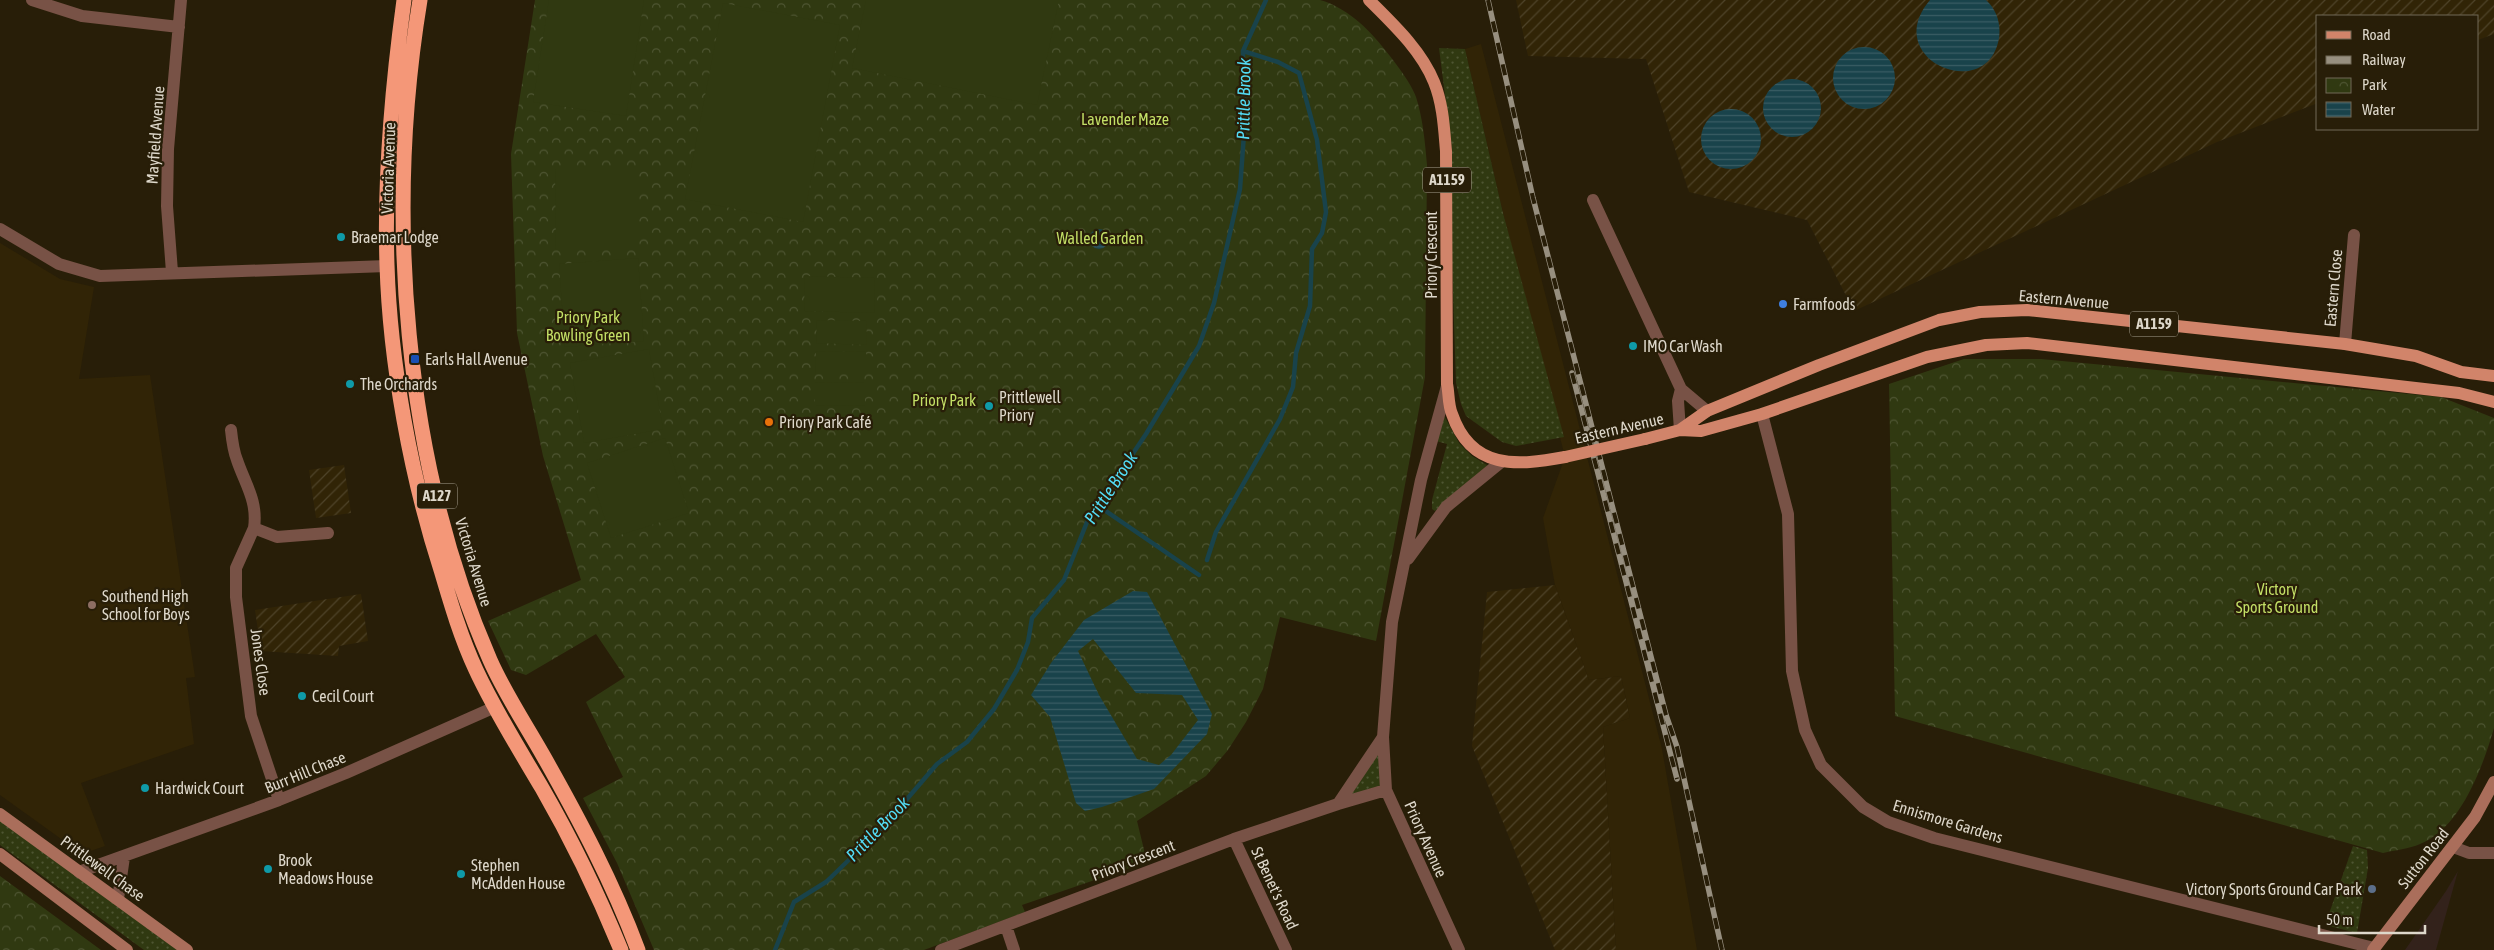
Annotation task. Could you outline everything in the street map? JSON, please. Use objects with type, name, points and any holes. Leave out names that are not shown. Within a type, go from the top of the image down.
[{"type":"highway","name":"Victoria Avenue","points":[[404,0],[389,139],[386,191],[387,266],[400,386],[427,527],[457,621],[475,668],[585,868],[621,950]]},
{"type":"highway","name":"Victoria Avenue","points":[[420,0],[414,37],[406,129],[403,255],[416,385],[433,480],[458,572],[491,662],[600,862],[622,908],[638,950]]},
{"type":"main road","name":"Priory Crescent","points":[[1369,0],[1400,31],[1420,57],[1434,82],[1443,114],[1446,151],[1447,384],[1451,413],[1461,435],[1475,450],[1501,462],[1533,463],[1565,457]]},
{"type":"main road","name":"Eastern Avenue","points":[[1680,430],[1707,411],[1819,366],[1939,320],[1980,312],[2027,310],[2345,344],[2416,356],[2461,372],[2494,376]]},
{"type":"main road","name":"Eastern Avenue","points":[[1565,457],[1680,430],[1701,431],[1762,414],[1927,356],[1986,345],[2027,343],[2459,393],[2494,402]]},
{"type":"street","points":[[32,0],[82,16],[179,27]]},
{"type":"street","name":"Mayfield Avenue","points":[[172,272],[167,206],[168,149],[181,0]]},
{"type":"street","points":[[1593,200],[1681,389],[1707,411]]},
{"type":"street","points":[[0,229],[59,264],[100,276],[387,266]]},
{"type":"street","name":"Eastern Close","points":[[2345,344],[2354,235]]},
{"type":"street","name":"Priory Crescent","points":[[1338,804],[1383,737],[1392,622],[1421,480],[1447,384]]},
{"type":"street","points":[[1680,430],[1678,401],[1681,389]]},
{"type":"street","name":"Ennismore Gardens","points":[[1762,414],[1788,514],[1792,671],[1805,730],[1821,765],[1863,807],[1888,822],[1934,838],[2373,949]]},
{"type":"street","name":"Jones Close","points":[[231,430],[234,453],[254,501],[256,515],[254,528],[236,568],[236,597],[251,716],[278,800]]},
{"type":"street","name":"Priory Crescent","points":[[1404,565],[1446,507],[1501,462]]},
{"type":"street","points":[[254,528],[277,537],[328,533]]},
{"type":"street","name":"Burr Hill Chase","points":[[79,872],[278,800],[346,773],[495,707]]},
{"type":"street","name":"Priory Avenue","points":[[1383,737],[1386,790],[1458,950]]},
{"type":"street","name":"Sutton Road","points":[[2373,949],[2475,817],[2494,782]]},
{"type":"street","name":"Priory Crescent","points":[[942,950],[1234,839],[1386,790]]},
{"type":"street","name":"Prittlewell Chase","points":[[0,814],[187,950]]},
{"type":"street","name":"St Benet's Road","points":[[1234,839],[1286,950]]},
{"type":"street","points":[[2452,848],[2469,854],[2494,853]]},
{"type":"street","points":[[0,854],[127,950]]},
{"type":"street","points":[[118,899],[124,857]]},
{"type":"street","points":[[1006,926],[1014,950]]},
{"type":"shaded area","points":[[1516,0],[2494,0],[2494,34],[2479,40],[2479,15],[2316,15],[2316,104],[2217,142],[1854,311],[1807,220],[1689,192],[1646,59],[1528,56]]},
{"type":"shaded area","points":[[1481,44],[1662,749],[1697,950],[1616,950],[1603,727],[1630,718],[1621,676],[1589,680],[1555,585],[1543,518],[1565,457],[1503,213],[1465,49]]},
{"type":"shaded area","name":"Southend High School for Boys","points":[[0,243],[60,279],[94,287],[79,379],[150,375],[195,677],[186,678],[194,744],[81,783],[105,846],[82,854],[0,795]]},
{"type":"shaded area","points":[[344,465],[351,513],[316,518],[309,470]]},
{"type":"shaded area","points":[[1555,585],[1589,680],[1621,676],[1630,718],[1603,727],[1616,950],[1555,950],[1472,746],[1487,592]]},
{"type":"shaded area","points":[[361,594],[368,641],[339,646],[338,656],[261,651],[255,610]]},
{"type":"shaded area","points":[[2458,871],[2436,950],[2405,950],[2446,891]]},
{"type":"green space","name":"Priory Park","points":[[535,0],[1320,0],[1336,6],[1351,16],[1383,47],[1413,89],[1422,122],[1427,165],[1425,377],[1376,641],[1280,617],[1263,689],[1246,722],[1228,750],[1206,776],[1137,821],[1147,862],[1022,905],[1025,912],[924,950],[654,950],[617,863],[583,798],[623,777],[586,702],[625,677],[596,634],[526,675],[511,670],[488,621],[581,580],[543,456],[517,333],[511,154]]},
{"type":"green space","points":[[549,0],[644,0],[626,116],[533,102]]},
{"type":"green space","points":[[866,0],[1059,0],[1037,105],[852,68]]},
{"type":"green space","points":[[723,3],[840,25],[803,222],[685,199]]},
{"type":"green space","points":[[1439,48],[1465,49],[1503,213],[1564,437],[1516,446],[1502,442],[1466,416],[1461,404],[1456,383],[1452,263],[1452,150]]},
{"type":"green space","points":[[555,169],[638,169],[638,249],[556,249]]},
{"type":"green space","name":"Priory Park Bowling Green","points":[[638,258],[644,341],[565,347],[559,264]]},
{"type":"green space","points":[[805,276],[875,278],[874,313],[804,311]]},
{"type":"green space","points":[[817,320],[867,321],[866,345],[816,343]]},
{"type":"green space","points":[[649,349],[663,429],[584,443],[570,363]]},
{"type":"green space","points":[[816,351],[866,352],[866,374],[815,374]]},
{"type":"green space","name":"Victory Sports Ground","points":[[1964,359],[2041,359],[2441,397],[2494,418],[2494,728],[2477,777],[2459,810],[2447,824],[2434,836],[2420,844],[2383,853],[1895,716],[1889,384]]},
{"type":"green space","points":[[815,382],[865,383],[865,406],[815,405]]},
{"type":"green space","points":[[1441,410],[1459,443],[1472,456],[1487,465],[1486,468],[1435,511],[1432,509],[1432,500],[1447,444],[1436,441]]},
{"type":"green space","points":[[665,438],[689,513],[611,538],[587,463]]},
{"type":"green space","points":[[1383,737],[1386,790],[1338,804]]},
{"type":"green space","points":[[0,819],[180,950],[144,950],[0,845]]},
{"type":"green space","points":[[2353,846],[2367,850],[2368,868],[2357,933],[2325,925]]},
{"type":"green space","points":[[0,876],[101,950],[0,950]]},
{"type":"water","points":[[1930,0],[1986,0],[1995,13],[1999,28],[1999,38],[1991,58],[1976,69],[1959,71],[1941,67],[1927,56],[1918,41],[1918,22]]},
{"type":"water","points":[[1864,47],[1881,52],[1886,56],[1890,61],[1895,78],[1890,95],[1886,100],[1881,104],[1864,109],[1847,104],[1842,100],[1838,95],[1833,78],[1838,61],[1842,56],[1847,52]]},
{"type":"water","points":[[1786,79],[1798,79],[1813,87],[1821,102],[1821,114],[1813,129],[1798,137],[1786,137],[1771,129],[1763,114],[1763,102],[1771,87]]},
{"type":"water","points":[[1731,109],[1748,114],[1756,122],[1761,139],[1756,156],[1748,164],[1731,169],[1714,164],[1706,156],[1701,139],[1706,122],[1714,114]]},
{"type":"water","points":[[1095,229],[1103,229],[1109,235],[1109,243],[1103,249],[1095,249],[1089,243],[1089,235]]},
{"type":"water","points":[[1133,591],[1147,592],[1212,714],[1207,734],[1154,789],[1085,811],[1076,803],[1050,717],[1031,695],[1051,663],[1084,620]],"holes":[[[1093,639],[1136,693],[1182,695],[1198,720],[1171,755],[1159,765],[1137,759],[1099,695],[1078,651]]]},
{"type":"waterway","name":"Prittle Brook","points":[[775,950],[794,902],[826,882],[883,827],[937,764],[967,742],[994,709],[1017,670],[1028,642],[1032,618],[1064,580],[1087,522],[1146,434],[1199,346],[1214,303],[1240,189],[1244,134],[1243,51],[1266,0]]},
{"type":"waterway","points":[[1207,560],[1216,532],[1280,419],[1293,387],[1296,353],[1310,306],[1312,249],[1322,233],[1326,212],[1317,140],[1299,73],[1278,62],[1243,51]]},
{"type":"waterway","points":[[1097,505],[1199,575]]},
{"type":"railway","points":[[1488,0],[1533,198],[1666,715],[1677,747],[1722,950]]},
{"type":"railway","points":[[1572,373],[1677,779]]},
{"type":"place","name":"Braemar Lodge","points":[[341,237]]},
{"type":"place","name":"Farmfoods","points":[[1783,304]]},
{"type":"place","name":"IMO Car Wash","points":[[1633,346]]},
{"type":"place","name":"Earls Hall Avenue","points":[[415,359]]},
{"type":"place","name":"The Orchards","points":[[350,384]]},
{"type":"place","name":"Prittlewell Priory","points":[[989,406]]},
{"type":"place","name":"Priory Park Café","points":[[769,422]]},
{"type":"place","name":"Southend High School for Boys","points":[[92,605]]},
{"type":"place","name":"Cecil Court","points":[[302,696]]},
{"type":"place","name":"Hardwick Court","points":[[145,788]]},
{"type":"place","name":"Brook Meadows House","points":[[268,869]]},
{"type":"place","name":"Stephen McAdden House","points":[[461,874]]},
{"type":"place","name":"Victory Sports Ground Car Park","points":[[2372,889]]},
{"type":"park label","name":"Lavender Maze","points":[[1125,119]]},
{"type":"park label","name":"Walled Garden","points":[[1100,238]]}]
